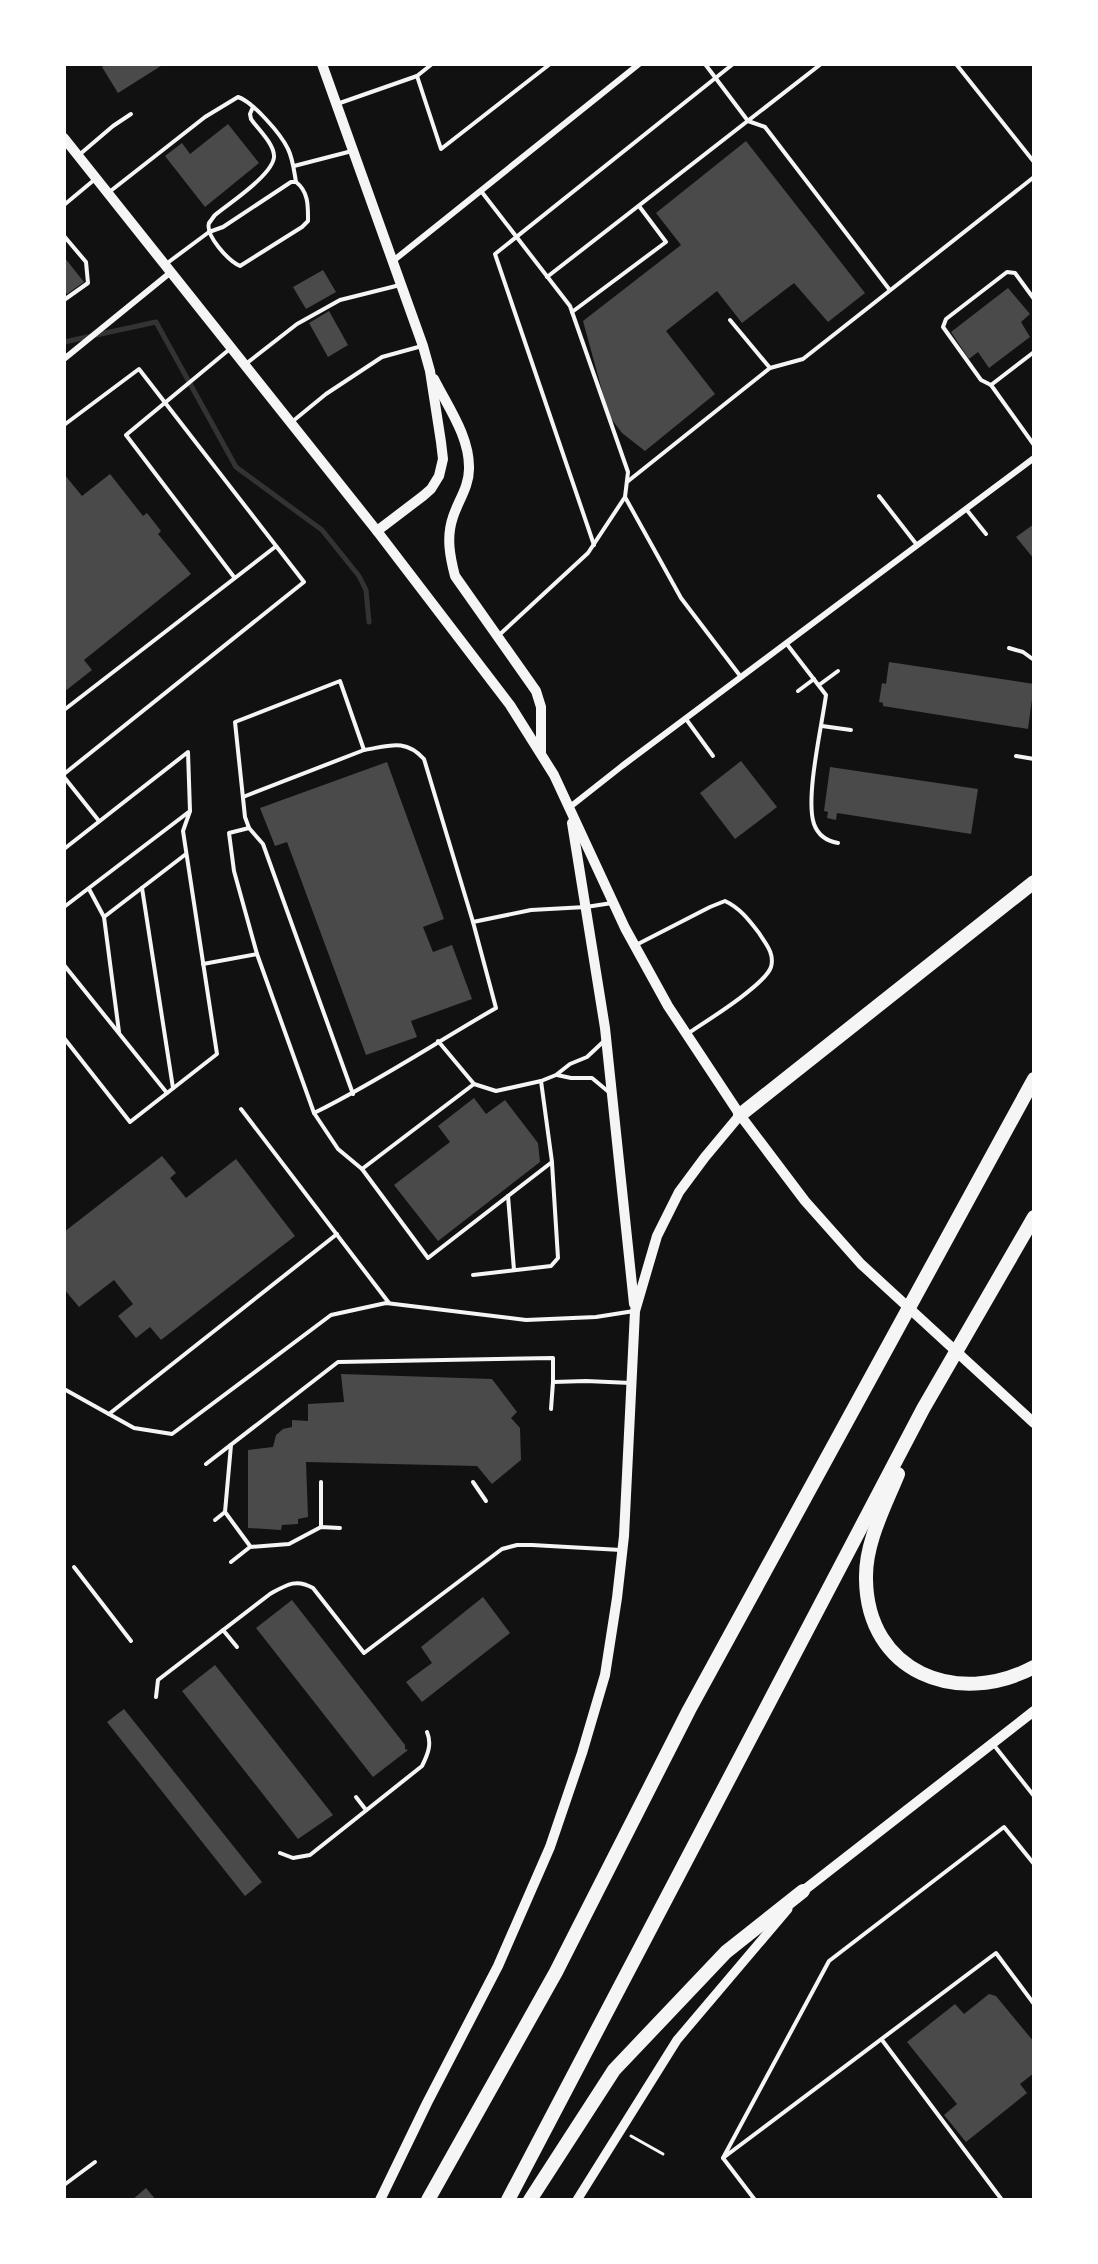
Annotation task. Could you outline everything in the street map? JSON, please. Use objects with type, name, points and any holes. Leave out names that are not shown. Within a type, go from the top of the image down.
[{"type":"highway","points":[[741,1115],[1034,882]]},
{"type":"highway","points":[[428,2199],[556,1972],[689,1710],[1034,1079]]},
{"type":"highway","points":[[508,2199],[923,1409],[1034,1217]]},
{"type":"highway","points":[[923,1409],[869,1554],[866,1593],[874,1623],[897,1656],[917,1671],[933,1679],[967,1685],[987,1684],[1004,1680],[1034,1667]]},
{"type":"highway","points":[[530,2199],[614,2070],[726,1952],[803,1891]]},
{"type":"main road","points":[[322,64],[423,346],[430,371],[443,459],[439,476],[431,489],[378,531]]},
{"type":"main road","points":[[64,138],[378,531],[477,659],[541,753],[570,807],[634,946],[668,1006],[741,1115],[805,1201],[861,1264],[1034,1423]]},
{"type":"main road","points":[[430,371],[462,433],[469,469],[466,488],[449,531],[450,555],[455,576],[536,691],[543,722],[541,753]]},
{"type":"main road","points":[[380,2199],[498,1966],[550,1847],[582,1753],[605,1675],[623,1550],[634,1311],[606,1039],[570,807]]},
{"type":"main road","points":[[634,1311],[657,1236],[679,1192],[741,1115]]},
{"type":"main road","points":[[803,1891],[1034,1711]]},
{"type":"street","points":[[393,261],[639,64]]},
{"type":"street","points":[[65,358],[168,268]]},
{"type":"street","points":[[570,807],[685,718],[1034,458]]},
{"type":"street","points":[[577,2199],[677,2040],[803,1891]]},
{"type":"lane","points":[[336,104],[417,76],[432,64]]},
{"type":"lane","points":[[417,76],[441,149],[550,64]]},
{"type":"lane","points":[[705,64],[748,121],[765,127],[889,289]]},
{"type":"lane","points":[[594,545],[495,254],[734,64]]},
{"type":"lane","points":[[548,278],[820,64]]},
{"type":"lane","points":[[956,64],[1034,162]]},
{"type":"lane","points":[[108,193],[204,117],[238,97],[246,99],[253,107],[287,146],[297,182],[308,201],[308,221],[248,262],[240,266],[226,256],[209,232],[209,223],[215,215],[264,176],[273,164],[274,156],[271,147],[251,119],[250,114],[253,107]]},
{"type":"lane","points":[[78,155],[131,114]]},
{"type":"lane","points":[[294,166],[353,151]]},
{"type":"lane","points":[[627,482],[770,368],[803,358],[1034,177]]},
{"type":"lane","points":[[64,205],[96,178]]},
{"type":"lane","points":[[168,268],[209,232],[223,227],[291,182],[297,182]]},
{"type":"lane","points":[[481,191],[570,306],[628,472],[626,497],[594,545],[557,583],[498,637]]},
{"type":"lane","points":[[572,312],[666,242],[639,206]]},
{"type":"lane","points":[[64,236],[86,262],[88,283],[64,300]]},
{"type":"lane","points":[[1034,299],[1015,273],[1007,272],[944,322],[944,330],[981,380],[991,385],[1034,445]]},
{"type":"lane","points":[[245,365],[297,324],[340,300],[401,284]]},
{"type":"lane","points":[[730,320],[770,368]]},
{"type":"lane","points":[[291,422],[326,394],[382,357],[423,346]]},
{"type":"lane","points":[[232,348],[126,435],[234,577]]},
{"type":"lane","points":[[991,385],[1034,352]]},
{"type":"lane","points":[[64,425],[139,369],[304,582],[64,775],[99,821]]},
{"type":"lane","points":[[879,496],[917,545]]},
{"type":"lane","points":[[626,497],[681,598],[741,677]]},
{"type":"lane","points":[[966,508],[986,534]]},
{"type":"lane","points":[[64,710],[275,547]]},
{"type":"lane","points":[[786,643],[826,695],[811,797],[813,822],[819,835],[830,842],[838,843]]},
{"type":"lane","points":[[1009,648],[1023,652],[1034,660]]},
{"type":"lane","points":[[819,686],[838,671]]},
{"type":"lane","points":[[798,691],[814,679]]},
{"type":"lane","points":[[353,1094],[263,844],[249,828],[243,797],[235,722],[340,681],[364,750]]},
{"type":"lane","points":[[685,718],[713,756]]},
{"type":"lane","points":[[822,726],[851,730]]},
{"type":"lane","points":[[243,797],[364,750],[403,744],[417,751],[424,759],[496,1008],[353,1094],[315,1113]]},
{"type":"lane","points":[[64,849],[188,752],[190,811],[183,831],[217,1054],[130,1122],[64,1038]]},
{"type":"lane","points":[[1016,756],[1034,759]]},
{"type":"lane","points":[[64,907],[190,811]]},
{"type":"lane","points":[[249,828],[229,833],[234,871],[256,954],[315,1113],[338,1149],[362,1169],[428,1258],[552,1162]]},
{"type":"lane","points":[[104,917],[186,854]]},
{"type":"lane","points":[[142,888],[173,1088]]},
{"type":"lane","points":[[89,889],[104,917],[119,1033]]},
{"type":"lane","points":[[634,946],[710,907],[725,902],[737,906],[771,951],[771,967],[761,980],[687,1035]]},
{"type":"lane","points":[[473,922],[531,910],[613,903]]},
{"type":"lane","points":[[203,964],[256,954]]},
{"type":"lane","points":[[64,965],[167,1093]]},
{"type":"lane","points":[[438,1041],[474,1084],[496,1091],[541,1081],[556,1075],[570,1064],[587,1058],[606,1039]]},
{"type":"lane","points":[[556,1075],[592,1078],[612,1095]]},
{"type":"lane","points":[[473,1275],[551,1266],[558,1258],[552,1162],[541,1081]]},
{"type":"lane","points":[[362,1169],[474,1084]]},
{"type":"lane","points":[[241,1109],[390,1304]]},
{"type":"lane","points":[[508,1196],[514,1270]]},
{"type":"lane","points":[[109,1414],[337,1234]]},
{"type":"lane","points":[[64,1389],[134,1428],[172,1434],[331,1315],[390,1304],[526,1320],[596,1317],[634,1311]]},
{"type":"lane","points":[[206,1464],[338,1362],[553,1358],[551,1409]]},
{"type":"lane","points":[[553,1382],[632,1383]]},
{"type":"lane","points":[[231,1445],[225,1512],[250,1547]]},
{"type":"lane","points":[[321,1482],[321,1527]]},
{"type":"lane","points":[[474,1482],[486,1501]]},
{"type":"lane","points":[[215,1520],[225,1512]]},
{"type":"lane","points":[[231,1562],[250,1547],[289,1544],[321,1527],[340,1528]]},
{"type":"lane","points":[[156,1697],[158,1680],[270,1594],[288,1584],[303,1582],[313,1588],[364,1653],[502,1549],[517,1545],[532,1545],[623,1550]]},
{"type":"lane","points":[[74,1567],[131,1641]]},
{"type":"lane","points":[[223,1630],[237,1647]]},
{"type":"lane","points":[[280,1853],[293,1858],[309,1855],[422,1766],[429,1752],[427,1732]]},
{"type":"lane","points":[[993,1744],[1034,1796]]},
{"type":"lane","points":[[356,1797],[366,1810]]},
{"type":"lane","points":[[723,2158],[829,1961],[1004,1827],[1034,1864]]},
{"type":"lane","points":[[723,2158],[996,1953],[1034,2004]]},
{"type":"lane","points":[[882,2040],[1002,2199]]},
{"type":"lane","points":[[723,2158],[755,2199]]},
{"type":"lane","points":[[64,2185],[95,2162]]},
{"type":"path","points":[[620,2129],[663,2154]]},
{"type":"building","points":[[106,64],[164,64],[118,93],[102,67]]},
{"type":"building","points":[[228,124],[259,163],[205,207],[165,156],[182,143],[190,154]]},
{"type":"building","points":[[746,141],[865,293],[828,322],[794,283],[742,323],[717,291],[666,331],[715,394],[645,451],[622,433],[609,416],[583,321],[681,245],[656,213]]},
{"type":"building","points":[[64,257],[84,282],[67,294],[64,290]]},
{"type":"building","points":[[323,270],[336,292],[306,309],[293,287]]},
{"type":"building","points":[[1008,288],[1030,314],[1021,322],[1030,337],[989,368],[978,352],[969,359],[951,332]]},
{"type":"building","points":[[329,311],[348,345],[328,357],[309,323]]},
{"type":"building","points":[[64,474],[82,496],[110,474],[143,516],[147,513],[161,531],[158,534],[191,574],[84,660],[92,670],[64,692]]},
{"type":"building","points":[[1034,524],[1034,559],[1016,537]]},
{"type":"building","points":[[889,662],[1034,684],[1028,729],[883,706],[883,703],[879,702],[882,683],[886,684]]},
{"type":"building","points":[[741,761],[777,807],[735,839],[700,793]]},
{"type":"building","points":[[387,762],[444,919],[423,927],[433,952],[452,945],[472,999],[411,1021],[417,1037],[366,1055],[287,842],[275,846],[260,808]]},
{"type":"building","points":[[830,767],[978,789],[971,834],[837,813],[836,820],[827,818],[828,812],[824,811]]},
{"type":"building","points":[[474,1098],[486,1114],[505,1100],[538,1143],[540,1162],[438,1241],[394,1185],[450,1142],[438,1126]]},
{"type":"building","points":[[162,1156],[176,1173],[170,1178],[186,1198],[236,1159],[295,1236],[161,1340],[150,1327],[136,1338],[118,1316],[133,1304],[114,1280],[79,1307],[64,1289],[64,1232]]},
{"type":"building","points":[[341,1374],[492,1379],[517,1412],[511,1418],[520,1428],[521,1460],[492,1484],[477,1466],[306,1462],[308,1517],[298,1519],[298,1524],[282,1525],[281,1530],[248,1528],[248,1450],[273,1447],[276,1435],[283,1429],[292,1427],[292,1420],[308,1421],[308,1404],[344,1402]]},
{"type":"building","points":[[483,1597],[510,1633],[422,1702],[406,1682],[432,1663],[421,1647]]},
{"type":"building","points":[[292,1600],[408,1750],[373,1777],[256,1628]]},
{"type":"building","points":[[215,1665],[333,1815],[298,1839],[182,1691]]},
{"type":"building","points":[[124,1709],[262,1882],[245,1896],[107,1722]]},
{"type":"building","points":[[989,1994],[996,1996],[1034,2042],[1034,2073],[1020,2084],[1027,2093],[966,2142],[944,2115],[957,2104],[907,2042],[955,2004],[964,2014]]},
{"type":"building","points":[[146,2188],[156,2200],[132,2200]]},
{"type":"waterway","points":[[64,342],[156,322],[236,467],[322,530],[359,576],[366,590],[369,622]]}]
